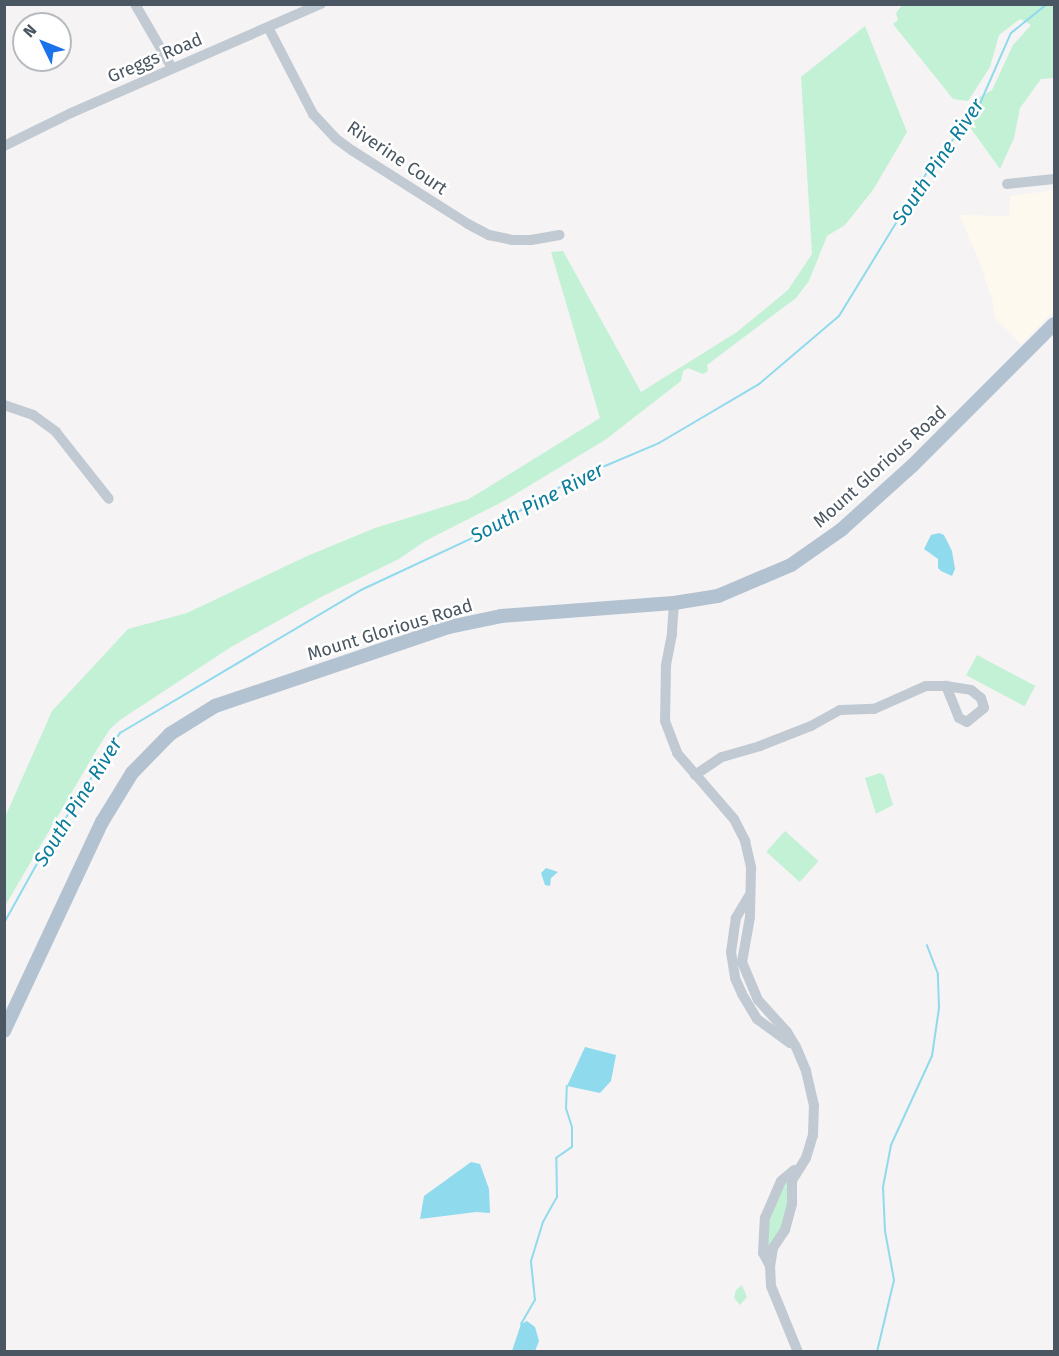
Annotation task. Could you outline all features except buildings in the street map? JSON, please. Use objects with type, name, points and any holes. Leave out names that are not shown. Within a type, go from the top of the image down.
[{"type":"main road","name":"Mount Glorious Road","points":[[4,1031],[102,822],[132,773],[170,734],[215,706],[449,627],[501,616],[674,603],[718,596],[791,565],[841,530],[913,465],[1054,324]]},
{"type":"street","points":[[135,4],[172,68]]},
{"type":"street","name":"Greggs Road","points":[[4,146],[172,68],[269,29],[321,4]]},
{"type":"street","name":"Riverine Court","points":[[269,29],[313,114],[335,138],[353,151],[489,235],[512,240],[531,240],[560,235]]},
{"type":"street","points":[[1007,184],[1054,180]]},
{"type":"street","points":[[4,405],[33,415],[56,432],[109,498]]},
{"type":"street","points":[[674,603],[672,634],[666,666],[665,721],[677,753],[734,819],[746,841],[751,868],[750,917],[742,962],[758,1000],[787,1032],[796,1047],[806,1071],[814,1105],[813,1135],[806,1158],[792,1180],[792,1204],[785,1230],[773,1248],[770,1266],[771,1286],[798,1352]]},
{"type":"street","points":[[695,775],[722,757],[760,746],[811,726],[840,710],[874,710],[926,686],[946,686]]},
{"type":"street","points":[[749,896],[736,918],[731,952],[735,978],[757,1019],[796,1047]]},
{"type":"street","points":[[742,994],[753,990]]},
{"type":"street","points":[[770,1266],[763,1253],[765,1218],[781,1180],[793,1170],[799,1169]]},
{"type":"shaded area","points":[[1054,190],[1054,311],[1021,344],[994,317],[993,303],[980,263],[959,215],[1009,216],[1010,196]]},
{"type":"green space","points":[[903,4],[1054,5],[1054,78],[1041,79],[1020,108],[1014,138],[1000,169],[964,119],[973,101],[992,90],[1013,45],[1031,25],[1020,19],[999,35],[990,67],[968,101],[953,99],[893,24],[898,20],[896,13]]},
{"type":"green space","points":[[865,26],[907,132],[873,190],[845,225],[827,236],[809,281],[796,298],[707,365],[708,371],[703,374],[688,368],[683,371],[681,381],[605,440],[502,502],[425,541],[399,559],[321,597],[231,647],[120,720],[110,729],[96,751],[5,906],[5,817],[52,711],[128,629],[187,613],[307,556],[375,528],[469,499],[600,418],[551,252],[563,251],[641,392],[737,332],[788,290],[812,254],[801,77]]},
{"type":"green space","points":[[977,655],[1035,686],[1024,706],[966,675]]},
{"type":"green space","points":[[880,773],[884,775],[893,805],[876,814],[865,778]]},
{"type":"green space","points":[[785,831],[818,861],[800,882],[766,852]]},
{"type":"green space","points":[[793,1170],[792,1204],[773,1248],[763,1244],[765,1218]]},
{"type":"green space","points":[[742,1285],[747,1297],[740,1305],[734,1298],[736,1290]]},
{"type":"water","points":[[939,533],[944,535],[952,551],[955,569],[952,576],[941,571],[938,568],[938,559],[924,549],[931,535]]},
{"type":"water","points":[[546,868],[558,872],[551,878],[550,886],[545,885],[541,873]]},
{"type":"water","points":[[585,1047],[616,1055],[611,1081],[600,1093],[567,1086]]},
{"type":"water","points":[[471,1162],[480,1164],[489,1189],[490,1213],[476,1212],[420,1219],[424,1196]]},
{"type":"water","points":[[527,1321],[535,1327],[539,1341],[535,1351],[512,1351],[521,1324]]},
{"type":"waterway","name":"South Pine River","points":[[4,923],[39,860],[120,733],[361,590],[481,534],[572,480],[659,443],[759,384],[839,316],[928,171],[978,108],[1011,33],[1047,4]]},
{"type":"waterway","points":[[877,1352],[894,1280],[885,1231],[883,1187],[891,1145],[932,1056],[939,1008],[938,974],[927,945]]},
{"type":"waterway","points":[[521,1324],[535,1300],[531,1261],[543,1222],[557,1197],[556,1158],[572,1147],[572,1127],[566,1109],[567,1086]]}]
